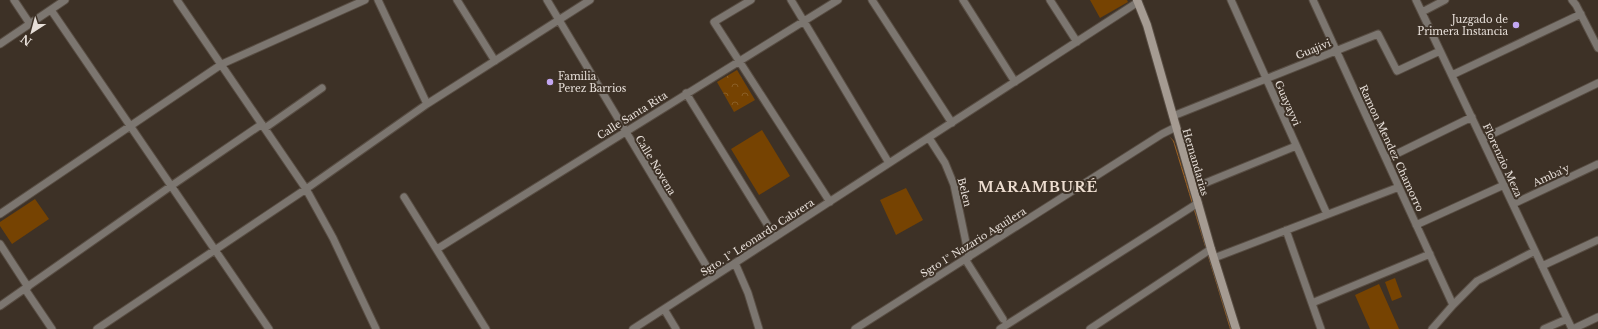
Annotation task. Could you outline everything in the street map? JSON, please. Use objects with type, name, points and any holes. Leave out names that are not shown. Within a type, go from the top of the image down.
[{"type":"street","points":[[14,0],[30,24]]},
{"type":"street","points":[[0,44],[65,0]]},
{"type":"street","points":[[177,0],[306,189],[333,238],[376,329]]},
{"type":"street","points":[[0,214],[222,64],[365,0]]},
{"type":"street","points":[[378,0],[428,104]]},
{"type":"street","points":[[457,0],[495,61]]},
{"type":"street","name":"Calle Novena","points":[[547,0],[713,277]]},
{"type":"street","points":[[97,329],[306,189],[428,104],[590,0]]},
{"type":"street","points":[[751,0],[714,22],[830,202]]},
{"type":"street","points":[[791,0],[891,162]]},
{"type":"street","name":"Calle Santa Rita","points":[[437,249],[838,0]]},
{"type":"street","points":[[872,0],[952,123]]},
{"type":"street","points":[[963,0],[1015,82]]},
{"type":"street","points":[[1050,0],[1077,42]]},
{"type":"street","name":"Guayayvi","points":[[1231,0],[1327,214]]},
{"type":"street","name":"Ramon Mendez Chamorro","points":[[1313,0],[1453,305]]},
{"type":"street","name":"Florenzio Meza","points":[[1416,0],[1572,329]]},
{"type":"street","points":[[1422,12],[1445,0]]},
{"type":"street","name":"Sgto. 1º Leonardo Cabrera","points":[[633,329],[1077,42],[1137,1]]},
{"type":"street","name":"Hernandarias","points":[[1137,1],[1147,25],[1193,188],[1236,329]]},
{"type":"street","points":[[1576,2],[1598,48]]},
{"type":"street","points":[[51,10],[269,329]]},
{"type":"street","points":[[1452,75],[1581,14]]},
{"type":"street","name":"Guajivi","points":[[1173,116],[1378,34],[1397,71],[1440,51]]},
{"type":"street","points":[[1482,139],[1598,83]]},
{"type":"street","points":[[0,306],[171,186],[322,88]]},
{"type":"street","points":[[686,93],[775,237]]},
{"type":"street","points":[[1386,159],[1472,117]]},
{"type":"street","name":"Sgto 1º Nazario Aguilera","points":[[855,329],[1162,134],[1176,127]]},
{"type":"street","name":"Belen","points":[[929,138],[945,163],[954,184],[967,258]]},
{"type":"street","points":[[1193,188],[1296,146]]},
{"type":"street","name":"Amba'y","points":[[1513,204],[1598,164]]},
{"type":"street","points":[[1416,225],[1504,185]]},
{"type":"street","points":[[1214,258],[1399,187]]},
{"type":"street","points":[[404,198],[486,329]]},
{"type":"street","points":[[1000,329],[1198,203]]},
{"type":"street","points":[[1286,230],[1320,329]]},
{"type":"street","points":[[1542,266],[1598,240]]},
{"type":"street","points":[[0,244],[52,329]]},
{"type":"street","points":[[1090,329],[1211,249]]},
{"type":"street","points":[[1432,329],[1477,281],[1535,251]]},
{"type":"street","points":[[1312,303],[1430,254]]},
{"type":"street","points":[[967,258],[1002,318]]},
{"type":"street","points":[[735,263],[748,293],[759,329]]},
{"type":"street","points":[[664,309],[676,329]]},
{"type":"street","points":[[1572,329],[1598,317]]},
{"type":"street","points":[[1544,329],[1567,319]]},
{"type":"green space","points":[[1090,0],[1127,0],[1128,2],[1100,18]]},
{"type":"green space","points":[[737,70],[755,100],[734,112],[717,82]]},
{"type":"green space","points":[[762,130],[790,176],[759,195],[731,149]]},
{"type":"green space","points":[[906,188],[923,220],[896,235],[880,200]]},
{"type":"green space","points":[[35,199],[49,219],[12,244],[0,226],[0,222]]},
{"type":"green space","points":[[1395,278],[1402,297],[1392,301],[1385,282]]},
{"type":"green space","points":[[1379,284],[1399,329],[1370,329],[1355,295]]},
{"type":"water","points":[[1169,136],[1174,141],[1232,329],[1230,329],[1173,141]]},
{"type":"place","name":"Juzgado de Primera Instancia","points":[[1516,25]]},
{"type":"place","name":"Familia Perez Barrios","points":[[550,82]]},
{"type":"district","name":"MARAMBURÉ","points":[[1038,187]]}]
